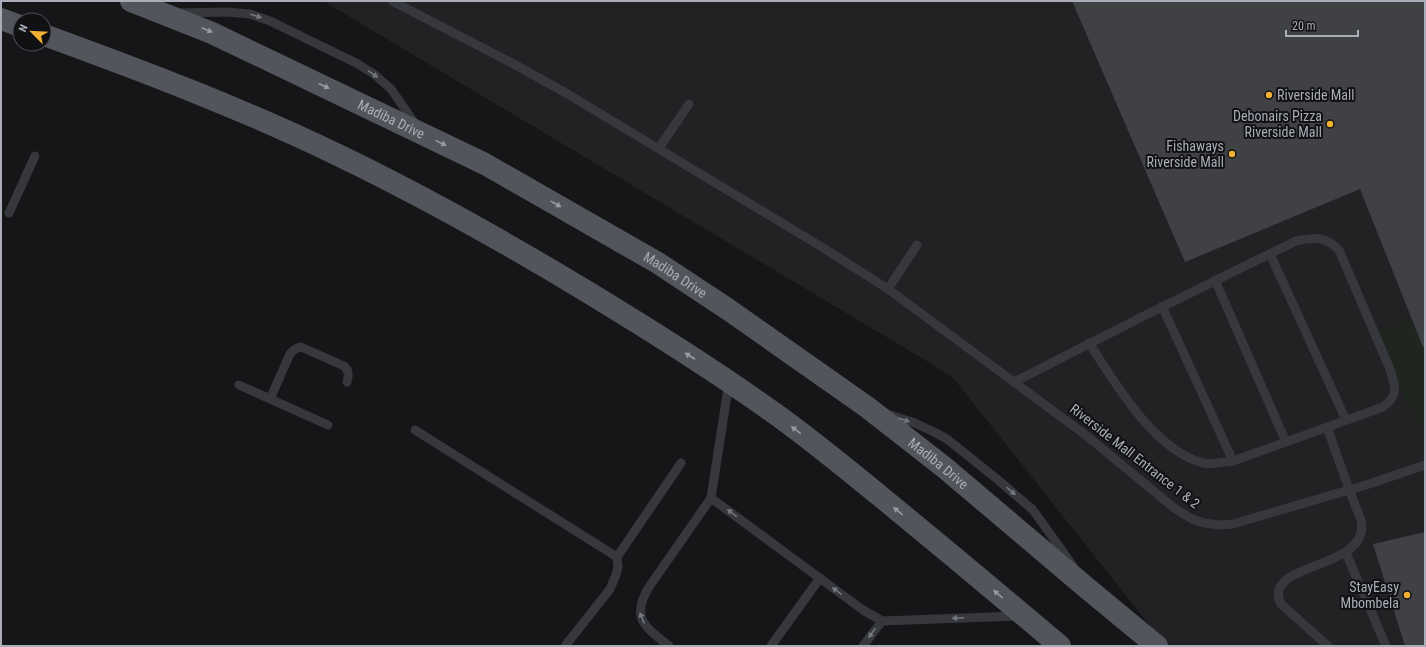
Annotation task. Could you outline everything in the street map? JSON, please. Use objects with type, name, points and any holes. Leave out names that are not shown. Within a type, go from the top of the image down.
[{"type":"main road","name":"Madiba Drive","points":[[131,1],[212,33],[485,164],[658,263],[729,310],[867,407],[945,468],[1157,646]]},
{"type":"main road","points":[[1,19],[12,23]]},
{"type":"main road","points":[[1,36],[12,37]]},
{"type":"main road","points":[[52,38],[166,81],[245,113],[337,154],[516,249],[644,326],[768,408],[840,464],[1060,646]]},
{"type":"main road","points":[[52,42],[68,44]]},
{"type":"lane","name":"Riverside Mall Entrance 1 & 2","points":[[392,1],[512,63],[659,148],[819,245],[888,289],[1087,436],[1174,508],[1192,519],[1204,523],[1220,525],[1233,524],[1425,465]]},
{"type":"lane","points":[[162,13],[227,12],[250,14],[270,20],[356,63],[374,74],[391,89],[421,133]]},
{"type":"lane","points":[[659,148],[689,104]]},
{"type":"lane","points":[[9,213],[35,156]]},
{"type":"lane","points":[[1014,382],[1088,343],[1215,280],[1296,241],[1311,238],[1331,242],[1339,250],[1389,367],[1395,385],[1395,393],[1390,402],[1383,407],[1233,461],[1217,464],[1203,463],[1183,454],[1164,442],[1133,407],[1088,343]]},
{"type":"lane","points":[[888,289],[917,245]]},
{"type":"lane","points":[[1270,254],[1346,420]]},
{"type":"lane","points":[[1215,280],[1286,442]]},
{"type":"lane","points":[[1162,306],[1233,461]]},
{"type":"lane","points":[[270,399],[290,354],[298,347],[344,366],[348,371],[349,376],[347,382]]},
{"type":"lane","points":[[669,646],[646,627],[640,613],[642,601],[649,587],[711,498],[729,382]]},
{"type":"lane","points":[[239,385],[328,425]]},
{"type":"lane","points":[[1327,427],[1362,524],[1359,537],[1356,543],[1346,553],[1287,578],[1280,589],[1279,599],[1282,604],[1328,646]]},
{"type":"lane","points":[[415,430],[617,557]]},
{"type":"lane","points":[[565,646],[610,589],[618,567],[617,557],[681,463]]},
{"type":"lane","points":[[711,498],[863,610],[882,620],[1025,616]]},
{"type":"lane","points":[[1346,553],[1386,646]]},
{"type":"lane","points":[[771,646],[820,578]]},
{"type":"lane","points":[[863,646],[882,620]]},
{"type":"shaded area","name":"Riverside Mall","points":[[323,1],[1425,1],[1425,646],[1166,646],[954,379],[930,363]]},
{"type":"shaded area","points":[[1412,319],[1423,347],[1425,346],[1425,432],[1371,336]]},
{"type":"building","name":"Riverside Mall","points":[[1072,1],[1425,1],[1425,346],[1423,347],[1360,189],[1185,262]]},
{"type":"building","name":"StayEasy Mbombela","points":[[1425,532],[1425,646],[1405,646],[1373,544]]},
{"type":"place","name":"Riverside Mall","points":[[1269,95]]},
{"type":"place","name":"Debonairs Pizza Riverside Mall","points":[[1330,124]]},
{"type":"place","name":"Fishaways Riverside Mall","points":[[1232,154]]},
{"type":"place","name":"StayEasy Mbombela","points":[[1407,595]]}]
